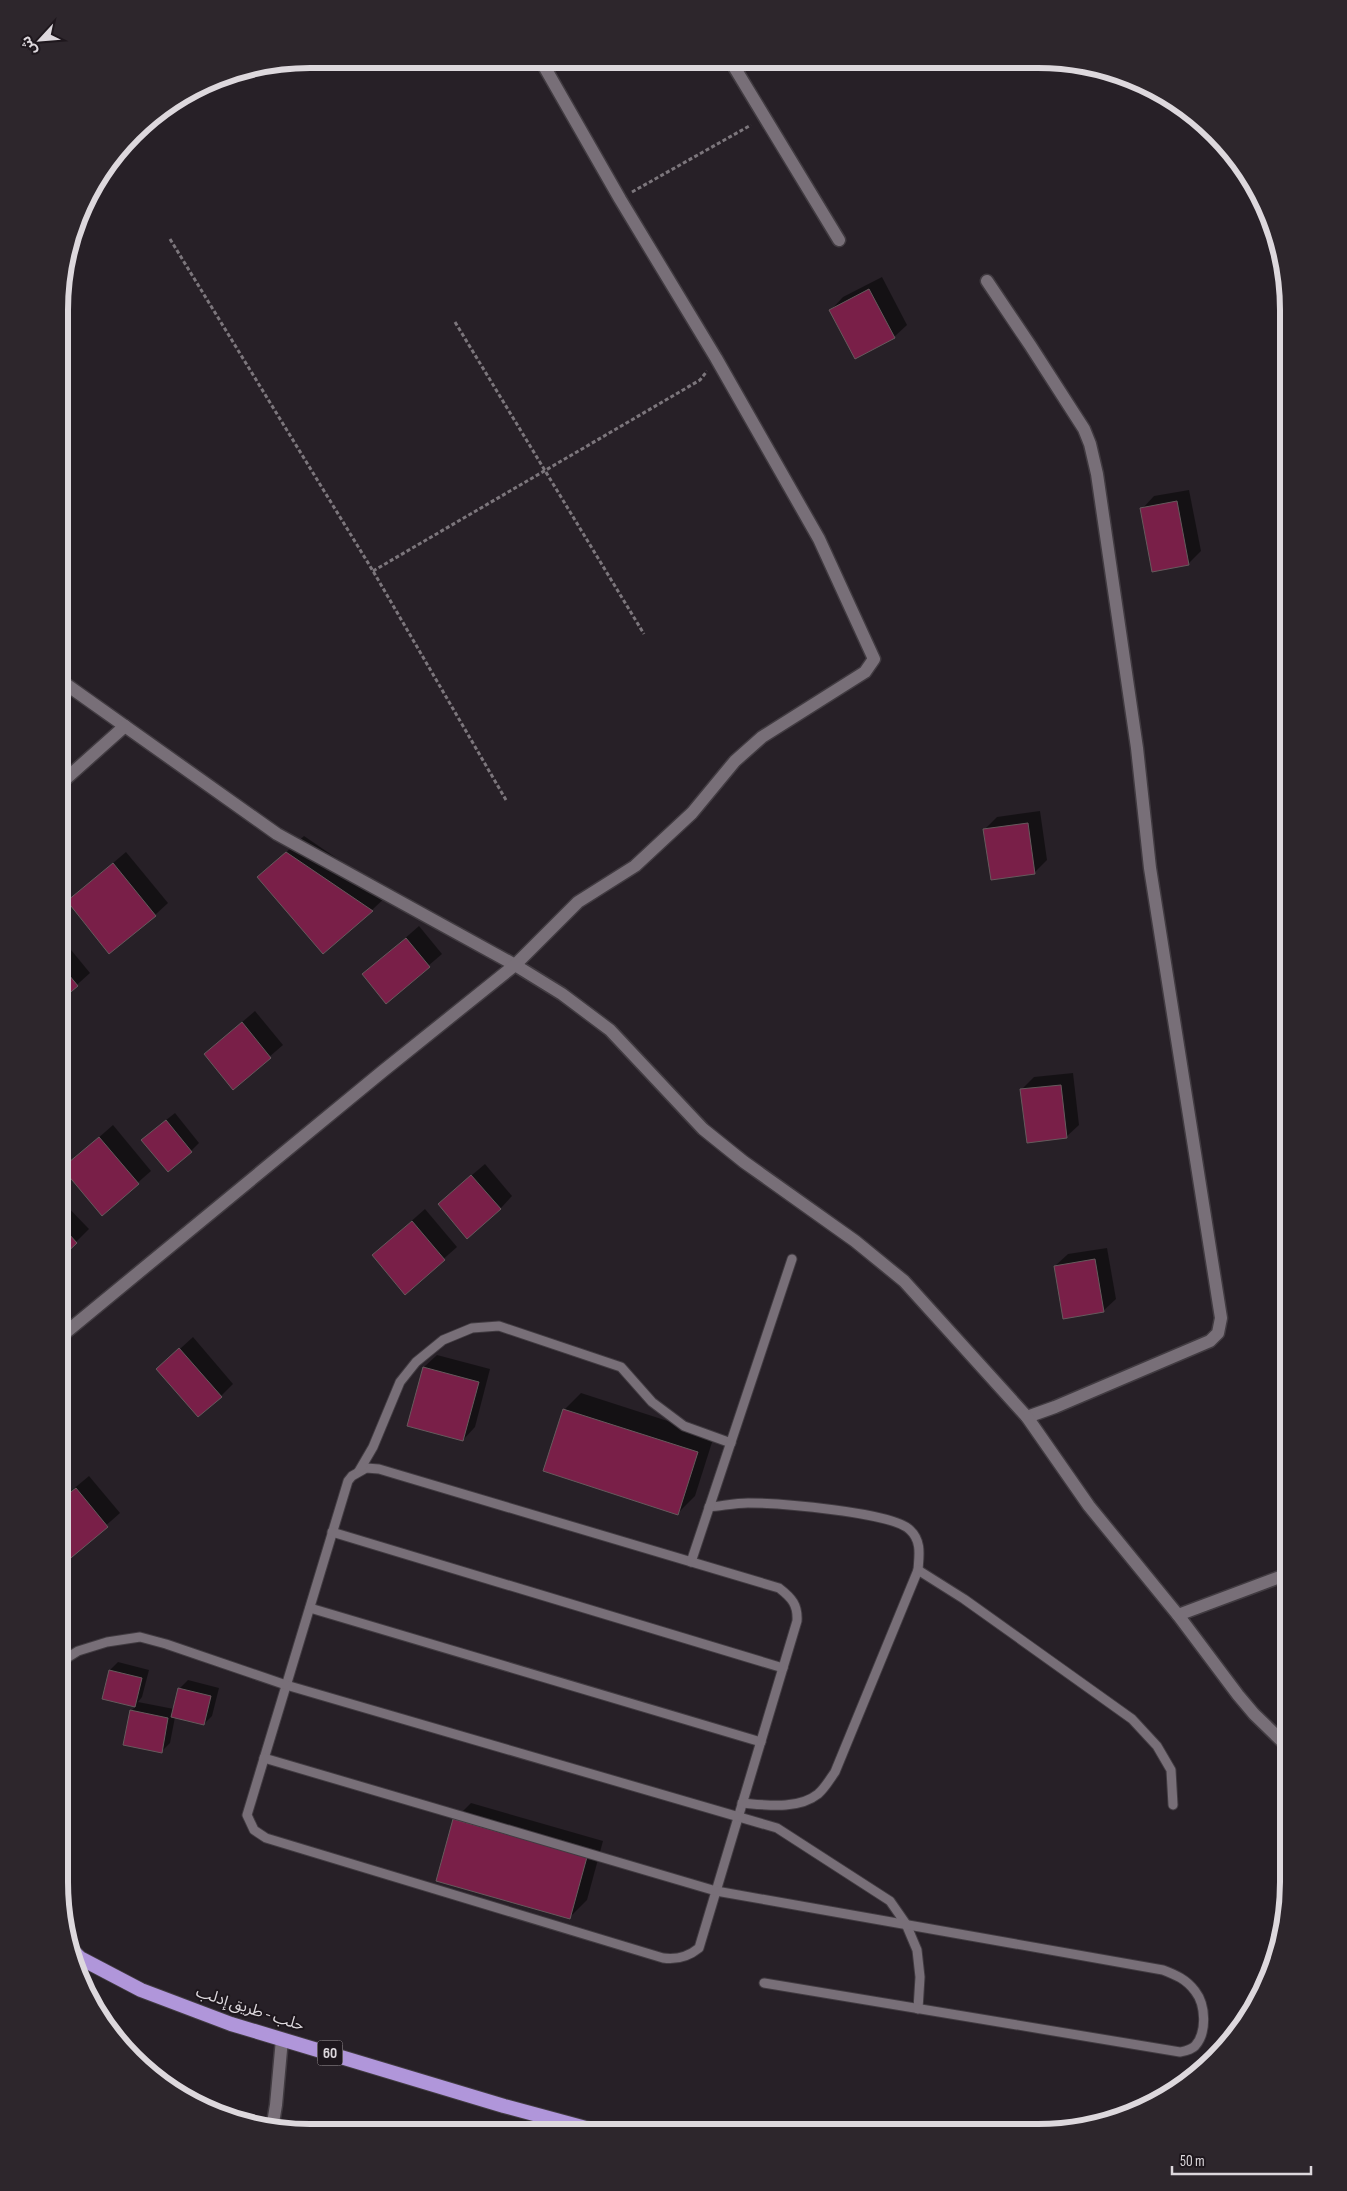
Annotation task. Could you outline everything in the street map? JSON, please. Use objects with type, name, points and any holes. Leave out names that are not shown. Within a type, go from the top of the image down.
[{"type":"highway","name":"حلب - طريق إدلب","points":[[80,1958],[142,1990],[231,2024],[504,2106],[571,2124]]},
{"type":"street","points":[[68,1331],[514,965],[578,902],[642,860],[692,814],[735,761],[762,737],[865,672],[874,659],[819,539],[716,358],[620,199],[545,68]]},
{"type":"street","points":[[735,68],[839,240]]},
{"type":"street","points":[[987,281],[1084,429],[1090,444],[1097,474],[1137,748],[1150,868],[1222,1318],[1218,1333],[1210,1341],[1055,1408],[1027,1417]]},
{"type":"street","points":[[68,686],[277,834],[514,965],[562,994],[610,1030],[703,1129],[744,1162],[854,1241],[904,1281],[1027,1417],[1089,1506],[1178,1615],[1254,1714],[1280,1739]]},
{"type":"street","points":[[68,777],[125,726]]},
{"type":"street","points":[[1178,1615],[1280,1577]]},
{"type":"street","points":[[273,2120],[282,2039]]},
{"type":"lane","points":[[691,1562],[792,1259]]},
{"type":"lane","points":[[359,1471],[366,1468],[380,1469],[779,1588],[794,1602],[798,1610],[797,1621],[699,1948],[683,1957],[662,1958],[259,1835],[254,1830],[247,1815],[348,1481],[359,1471],[373,1447],[400,1382],[416,1362],[443,1340],[472,1328],[499,1326],[621,1367],[652,1402],[684,1426],[731,1443]]},
{"type":"lane","points":[[710,1507],[747,1503],[846,1511],[891,1520],[910,1530],[920,1547],[918,1570],[835,1772],[818,1794],[798,1803],[777,1805],[742,1803]]},
{"type":"lane","points":[[332,1532],[783,1668]]},
{"type":"lane","points":[[918,1570],[964,1599],[1132,1719],[1157,1746],[1170,1770],[1173,1805]]},
{"type":"lane","points":[[310,1608],[760,1742]]},
{"type":"lane","points":[[68,1657],[78,1651],[107,1642],[140,1637],[286,1685],[777,1828],[890,1901],[906,1924],[917,1950],[920,1978],[918,2009]]},
{"type":"lane","points":[[264,1758],[716,1891],[1162,1970],[1182,1977],[1196,1992],[1204,2013],[1201,2036],[1194,2048],[1180,2052],[764,1983]]},
{"type":"path","points":[[620,199],[765,117]]},
{"type":"path","points":[[170,239],[374,571],[506,800]]},
{"type":"path","points":[[456,322],[544,471],[644,634]]},
{"type":"path","points":[[374,571],[700,380],[716,358]]},
{"type":"building","points":[[869,289],[895,338],[855,359],[829,310]]},
{"type":"building","points":[[1177,501],[1189,565],[1152,572],[1140,508]]},
{"type":"building","points":[[1028,823],[1035,874],[991,880],[983,829]]},
{"type":"building","points":[[286,852],[373,911],[323,954],[257,877]]},
{"type":"building","points":[[113,863],[156,916],[109,954],[68,900]]},
{"type":"building","points":[[406,938],[430,967],[386,1004],[362,974]]},
{"type":"building","points":[[68,974],[78,986],[68,994]]},
{"type":"building","points":[[242,1022],[271,1058],[233,1090],[204,1054]]},
{"type":"building","points":[[1061,1085],[1067,1138],[1027,1143],[1020,1089]]},
{"type":"building","points":[[166,1120],[192,1152],[168,1172],[141,1140]]},
{"type":"building","points":[[99,1137],[139,1184],[102,1216],[68,1175],[68,1163]]},
{"type":"building","points":[[471,1175],[501,1209],[467,1239],[438,1204]]},
{"type":"building","points":[[412,1221],[445,1260],[405,1295],[372,1255]]},
{"type":"building","points":[[68,1233],[77,1243],[68,1251]]},
{"type":"building","points":[[1095,1259],[1104,1312],[1063,1319],[1054,1266]]},
{"type":"building","points":[[179,1348],[222,1397],[198,1417],[156,1369]]},
{"type":"building","points":[[423,1367],[479,1382],[463,1441],[407,1426]]},
{"type":"building","points":[[563,1409],[698,1452],[678,1515],[543,1471]]},
{"type":"building","points":[[76,1488],[108,1527],[68,1560],[68,1494]]},
{"type":"building","points":[[109,1670],[142,1678],[135,1707],[102,1699]]},
{"type":"building","points":[[178,1688],[211,1696],[204,1725],[171,1717]]},
{"type":"building","points":[[130,1710],[168,1718],[162,1753],[123,1745]]},
{"type":"building","points":[[453,1819],[587,1857],[570,1919],[436,1881]]}]
